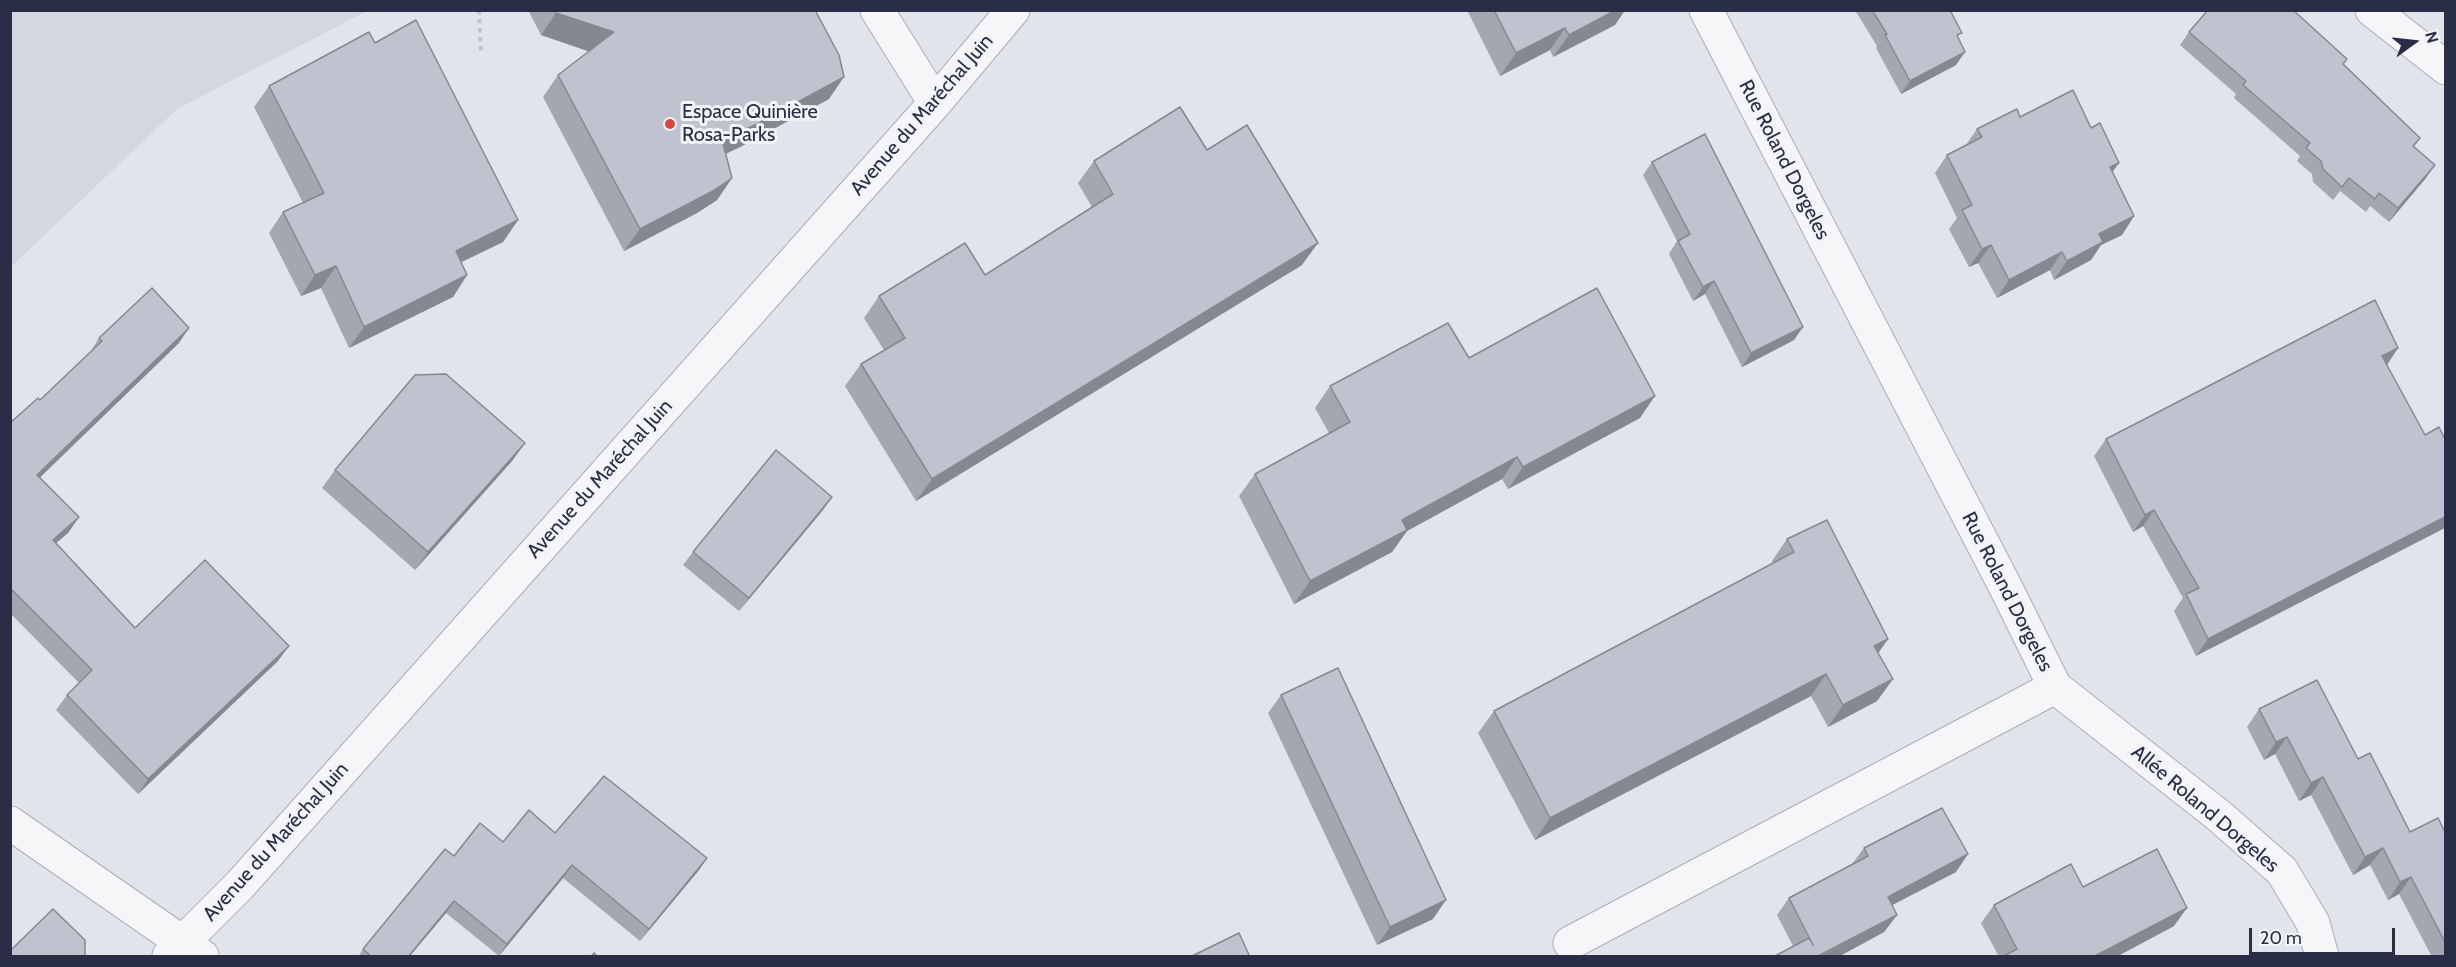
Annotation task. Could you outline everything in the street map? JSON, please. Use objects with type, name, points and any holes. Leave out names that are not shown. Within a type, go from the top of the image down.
[{"type":"street","points":[[877,10],[935,103]]},
{"type":"street","name":"Avenue du Maréchal Juin","points":[[185,952],[256,867],[935,103],[1013,10]]},
{"type":"street","name":"Rue Roland Dorgeles","points":[[1570,943],[2055,687],[2005,586],[1706,10]]},
{"type":"street","points":[[2373,10],[2445,68]]},
{"type":"street","name":"Allée Roland Dorgeles","points":[[2055,687],[2218,814],[2282,871],[2313,923],[2322,957]]},
{"type":"street","points":[[10,823],[185,952]]},
{"type":"path","points":[[479,10],[481,54]]},
{"type":"path","points":[[812,16],[822,10]]},
{"type":"shaded area","points":[[11,10],[367,11],[177,109],[11,267]]},
{"type":"building","name":"Espace Quinière Rosa-Parks","points":[[555,10],[815,10],[839,55],[844,77],[757,124],[722,140],[732,178],[713,191],[640,229],[558,75],[614,32],[556,13]]},
{"type":"building","points":[[1494,10],[1616,10],[1569,35],[1565,28],[1516,53]]},
{"type":"building","points":[[1872,10],[1950,10],[1962,33],[1957,35],[1965,52],[1910,81],[1885,35],[1887,34]]},
{"type":"building","points":[[2208,10],[2293,10],[2347,59],[2343,64],[2420,138],[2413,146],[2435,165],[2398,208],[2379,193],[2375,199],[2349,178],[2342,187],[2323,169],[2321,161],[2306,148],[2310,143],[2243,85],[2246,81],[2189,32]]},
{"type":"building","points":[[416,20],[518,220],[456,251],[467,275],[364,327],[336,266],[315,275],[283,212],[324,193],[269,86],[369,32],[375,43]]},
{"type":"building","points":[[2073,90],[2091,128],[2100,123],[2119,163],[2110,167],[2134,216],[2099,234],[2103,242],[2067,261],[2062,252],[2009,280],[1991,245],[1982,249],[1962,210],[1972,205],[1947,155],[1982,137],[1977,129],[2017,109],[2020,117]]},
{"type":"building","points":[[1180,107],[1207,150],[1247,125],[1318,243],[932,479],[861,364],[905,338],[879,296],[965,243],[985,275],[1113,194],[1094,161]]},
{"type":"building","points":[[1705,134],[1803,327],[1751,353],[1714,281],[1703,287],[1678,241],[1690,234],[1652,162]]},
{"type":"building","points":[[152,288],[189,328],[37,475],[79,517],[53,540],[135,628],[205,560],[289,646],[148,779],[67,695],[92,670],[10,588],[10,423],[38,398],[40,400],[102,341],[99,338]]},
{"type":"building","points":[[1597,288],[1655,396],[1523,467],[1517,457],[1402,520],[1407,530],[1310,581],[1255,474],[1350,422],[1330,386],[1448,323],[1469,358]]},
{"type":"building","points":[[2375,300],[2398,348],[2382,356],[2425,435],[2439,427],[2445,439],[2445,517],[2208,639],[2186,594],[2199,588],[2154,510],[2145,515],[2106,439]]},
{"type":"building","points":[[446,374],[525,443],[428,552],[335,470],[415,375]]},
{"type":"building","points":[[776,450],[832,497],[749,598],[693,552]]},
{"type":"building","points":[[1827,520],[1888,639],[1874,646],[1893,679],[1843,705],[1826,674],[1550,818],[1494,711],[1794,552],[1787,539]]},
{"type":"building","points":[[1338,668],[1446,900],[1390,927],[1281,695]]},
{"type":"building","points":[[2317,680],[2358,759],[2370,753],[2410,832],[2438,818],[2445,832],[2445,942],[2411,877],[2400,882],[2383,848],[2365,857],[2323,777],[2311,783],[2287,737],[2276,742],[2259,709]]},
{"type":"building","points":[[604,776],[707,858],[649,929],[572,865],[507,944],[454,901],[408,957],[372,957],[363,949],[445,849],[454,856],[480,823],[503,842],[529,810],[555,833]]},
{"type":"building","points":[[1942,808],[1968,854],[1888,897],[1897,915],[1820,957],[1773,957],[1809,938],[1813,945],[1789,898],[1868,856],[1864,848]]},
{"type":"building","points":[[2157,849],[2187,908],[2093,957],[2002,957],[2017,949],[1994,905],[2071,864],[2083,887]]},
{"type":"building","points":[[53,909],[85,940],[85,957],[10,957],[10,951]]},
{"type":"building","points":[[1239,933],[1250,957],[1190,957]]},
{"type":"place","name":"Espace Quinière Rosa-Parks","points":[[670,124]]}]
